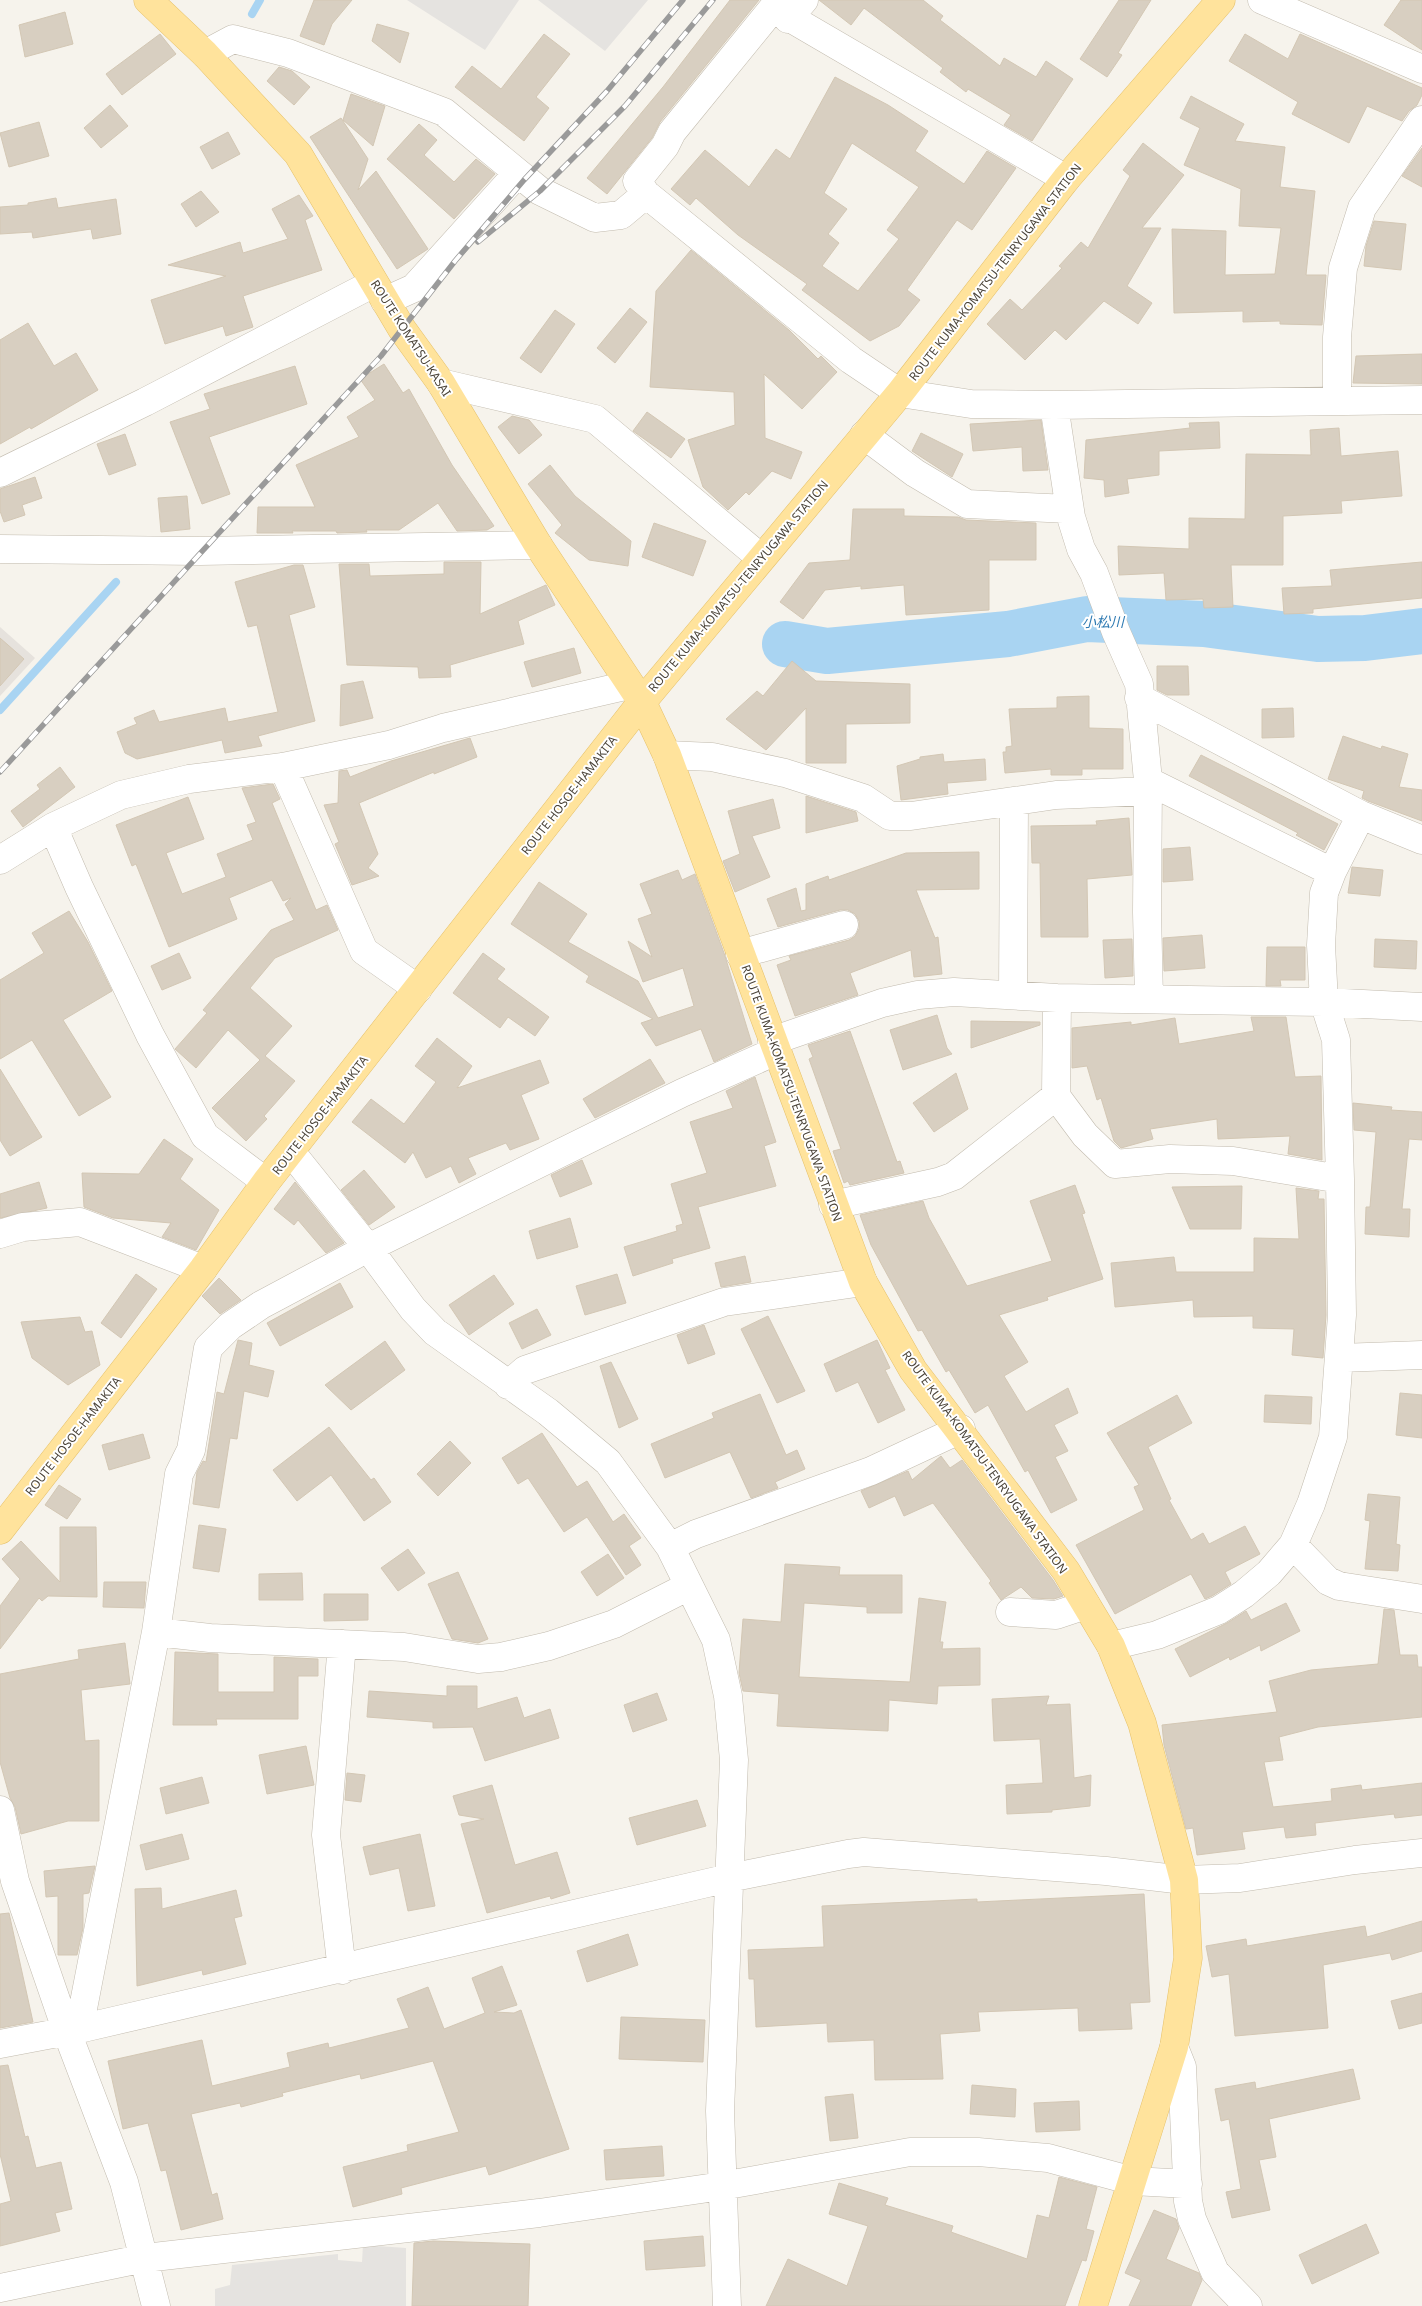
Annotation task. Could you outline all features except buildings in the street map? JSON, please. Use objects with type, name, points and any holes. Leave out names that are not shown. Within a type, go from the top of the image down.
[{"type":"main road","name":"ROUTE KOMATSU-KASAI","points":[[148,0],[205,54],[298,154],[402,329],[441,383],[538,545],[635,694]]},
{"type":"main road","name":"ROUTE KUMA-KOMATSU-TENRYUGAWA STATION","points":[[1093,2306],[1134,2180],[1174,2047],[1183,2002],[1188,1958],[1184,1880],[1142,1723],[1111,1646],[1066,1571],[961,1429],[913,1370],[863,1282],[667,755],[635,694],[761,558],[900,393],[1066,179],[1221,0]]},
{"type":"main road","name":"ROUTE HOSOE-HAMAKITA","points":[[0,1530],[202,1269],[266,1182],[418,989],[635,694]]},
{"type":"street","points":[[1262,0],[1422,69]]},
{"type":"street","points":[[1066,179],[796,10],[773,8],[678,125],[665,146],[637,182],[646,194],[851,360],[900,393],[971,404],[1054,406],[1422,400]]},
{"type":"street","points":[[205,54],[232,39],[288,53],[444,112],[540,191],[595,218],[621,215],[646,194]]},
{"type":"street","points":[[1337,401],[1337,337],[1343,268],[1362,208],[1422,120]]},
{"type":"street","points":[[0,473],[380,292],[414,288],[517,174]]},
{"type":"street","points":[[441,383],[595,419],[761,558]]},
{"type":"street","points":[[1054,406],[1069,509],[1081,549],[1106,601],[1116,632],[1139,684],[1148,786],[1146,912],[1149,999]]},
{"type":"street","points":[[864,436],[915,473],[967,504],[1069,509]]},
{"type":"street","points":[[0,549],[200,551],[538,545]]},
{"type":"street","points":[[0,860],[53,827],[121,795],[189,779],[283,767],[389,745],[443,728],[635,694]]},
{"type":"street","points":[[1139,698],[1361,815],[1422,840]]},
{"type":"street","points":[[667,755],[712,758],[785,773],[863,798],[890,816],[911,816],[1056,795],[1148,786],[1332,872]]},
{"type":"street","points":[[283,767],[364,951],[418,989]]},
{"type":"street","points":[[1013,995],[1014,801]]},
{"type":"street","points":[[1111,1646],[1157,1635],[1219,1610],[1244,1594],[1270,1573],[1293,1545],[1311,1504],[1334,1437],[1342,1315],[1340,1179],[1336,1040],[1324,1002],[1321,945],[1324,893],[1332,872],[1361,815]]},
{"type":"street","points":[[53,827],[79,887],[150,1036],[205,1136],[266,1182]]},
{"type":"street","points":[[740,954],[844,925]]},
{"type":"street","points":[[73,2030],[156,1632],[179,1474],[191,1450],[208,1348],[230,1326],[261,1305],[368,1248],[774,1046],[882,1004],[918,995],[954,992],[1057,998],[1324,1002],[1422,1007]]},
{"type":"street","points":[[1057,998],[1056,1096],[1085,1135],[1115,1164],[1170,1159],[1233,1162],[1340,1179]]},
{"type":"street","points":[[833,1205],[938,1182],[954,1176],[1056,1096]]},
{"type":"street","points":[[290,1152],[368,1248],[413,1309],[435,1332],[548,1412],[608,1462],[670,1547],[716,1640],[728,1696],[734,1760],[720,2111],[728,2306]]},
{"type":"street","points":[[0,1234],[23,1227],[80,1222],[202,1269]]},
{"type":"street","points":[[508,1385],[525,1370],[724,1302],[863,1282]]},
{"type":"street","points":[[1340,1358],[1422,1355]]},
{"type":"street","points":[[670,1547],[696,1534],[871,1471],[961,1429]]},
{"type":"street","points":[[1293,1545],[1328,1581],[1339,1586],[1422,1599]]},
{"type":"street","points":[[156,1632],[210,1638],[404,1647],[478,1659],[501,1657],[549,1646],[614,1624],[689,1586]]},
{"type":"street","points":[[1010,1612],[1056,1615],[1086,1605]]},
{"type":"street","points":[[342,1644],[326,1835],[342,1970]]},
{"type":"street","points":[[0,1810],[15,1881],[73,2030],[124,2182],[156,2306]]},
{"type":"street","points":[[0,2044],[73,2030],[342,1970],[729,1878],[864,1852],[1106,1870],[1184,1880],[1240,1878],[1355,1860],[1422,1852]]},
{"type":"street","points":[[1174,2047],[1182,2067],[1188,2184],[1192,2219],[1204,2251],[1215,2272],[1248,2306]]},
{"type":"street","points":[[0,2288],[145,2258],[539,2213],[722,2186],[910,2152],[978,2152],[1048,2158],[1134,2180],[1188,2184]]},
{"type":"shaded area","points":[[407,0],[519,0],[485,50]]},
{"type":"shaded area","points":[[538,0],[648,0],[605,51]]},
{"type":"shaded area","points":[[0,627],[35,658],[0,696]]},
{"type":"shaded area","points":[[363,2245],[406,2248],[406,2306],[215,2306],[215,2289],[230,2285],[232,2265],[338,2254],[338,2260],[362,2262]]},
{"type":"waterway","points":[[252,14],[260,0]]},
{"type":"waterway","points":[[0,710],[116,582]]},
{"type":"waterway","name":"小松川","points":[[785,644],[827,651],[1008,634],[1087,619],[1204,624],[1318,639],[1365,638],[1422,631]]},
{"type":"railway","points":[[0,772],[381,356],[455,261],[524,180],[607,91],[683,0]]},
{"type":"railway","points":[[478,242],[540,191],[625,106],[713,0]]}]
